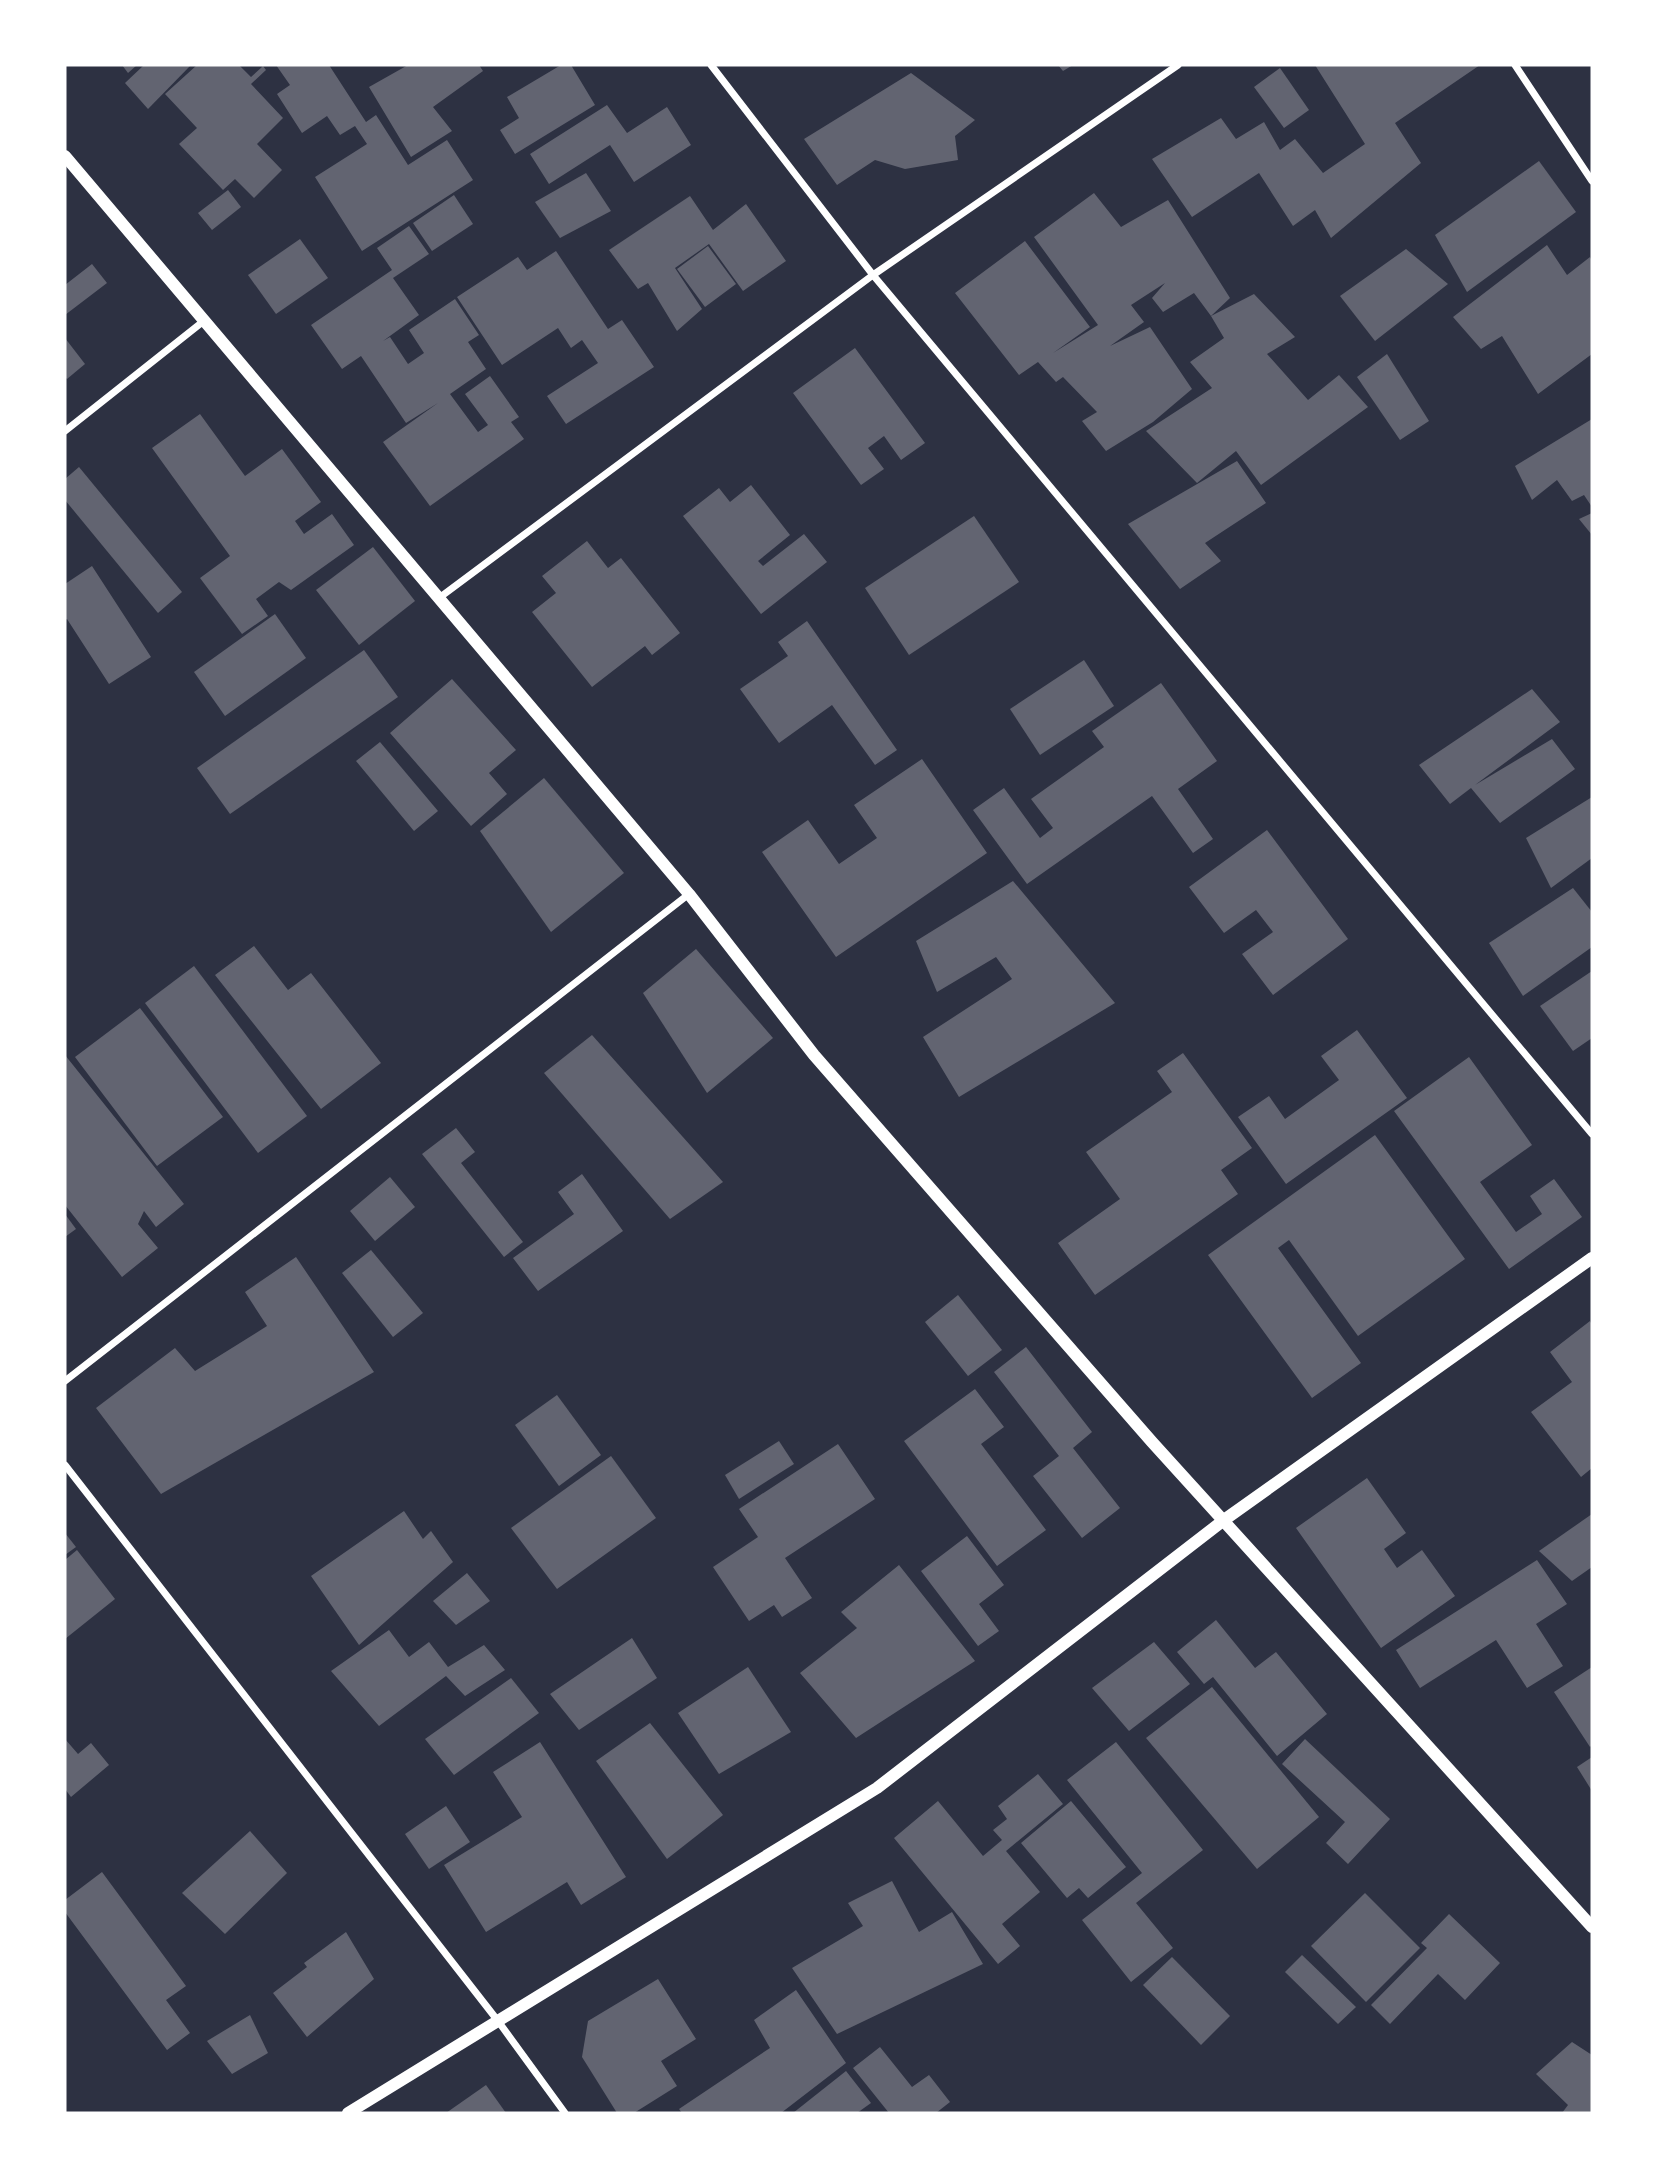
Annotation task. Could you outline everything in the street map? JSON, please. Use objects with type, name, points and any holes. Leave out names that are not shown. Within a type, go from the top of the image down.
[{"type":"street","points":[[711,65],[873,275],[1592,1134]]},
{"type":"street","points":[[439,597],[873,275],[1178,65]]},
{"type":"street","points":[[1515,65],[1592,181]]},
{"type":"street","points":[[65,156],[689,894],[814,1055],[1152,1442],[1592,1927]]},
{"type":"street","points":[[65,432],[205,320]]},
{"type":"street","points":[[65,1381],[689,894]]},
{"type":"street","points":[[348,2113],[877,1788],[1224,1521],[1592,1258]]},
{"type":"street","points":[[65,1465],[498,2021],[565,2113]]},
{"type":"building","points":[[122,65],[137,65],[128,73]]},
{"type":"building","points":[[144,65],[191,65],[148,109],[125,83]]},
{"type":"building","points":[[197,65],[239,65],[251,77],[263,66],[266,70],[251,84],[283,118],[257,144],[282,170],[254,198],[235,179],[223,190],[179,144],[197,128],[165,94]]},
{"type":"building","points":[[276,65],[329,65],[366,122],[376,115],[408,165],[447,140],[473,180],[362,251],[315,177],[367,144],[355,126],[340,135],[327,116],[302,133],[277,94],[290,85]]},
{"type":"building","points":[[408,65],[479,65],[483,71],[433,107],[452,131],[411,157],[369,87]]},
{"type":"building","points":[[561,65],[571,65],[595,105],[515,154],[500,130],[519,118],[507,97]]},
{"type":"building","points":[[1058,65],[1073,65],[1063,71]]},
{"type":"building","points":[[1315,65],[1480,65],[1395,123],[1421,163],[1331,238],[1315,210],[1293,226],[1259,173],[1192,217],[1152,159],[1221,118],[1236,139],[1264,122],[1280,150],[1295,139],[1323,173],[1365,144]]},
{"type":"building","points":[[1280,68],[1309,110],[1284,128],[1254,87]]},
{"type":"building","points":[[911,73],[975,120],[955,136],[958,160],[905,169],[875,160],[837,185],[804,139]]},
{"type":"building","points":[[607,105],[627,133],[667,107],[691,145],[634,182],[610,145],[549,184],[530,154]]},
{"type":"building","points":[[1539,161],[1576,212],[1467,292],[1435,235]]},
{"type":"building","points":[[586,173],[611,211],[560,238],[535,202]]},
{"type":"building","points":[[228,190],[241,207],[212,230],[198,213]]},
{"type":"building","points":[[1094,193],[1121,227],[1168,200],[1230,298],[1211,316],[1194,293],[1163,312],[1152,298],[1165,283],[1131,305],[1144,322],[1110,346],[1150,327],[1192,389],[1153,422],[1106,451],[1082,421],[1097,412],[1063,377],[1056,382],[1038,362],[1019,375],[955,293],[1025,241],[1090,327],[1053,353],[1098,325],[1034,237]]},
{"type":"building","points":[[454,195],[473,224],[432,251],[413,223]]},
{"type":"building","points":[[690,196],[713,230],[746,204],[786,261],[743,291],[709,244],[675,268],[702,309],[677,331],[648,283],[638,289],[609,250]]},
{"type":"building","points":[[409,226],[429,254],[393,278],[419,315],[383,341],[390,337],[408,364],[424,353],[409,330],[455,299],[479,335],[468,342],[486,369],[450,394],[478,432],[488,425],[465,394],[490,376],[519,417],[511,422],[524,439],[430,506],[383,442],[438,403],[406,423],[361,356],[342,369],[311,325],[392,270],[377,248]]},
{"type":"building","points":[[300,239],[328,278],[276,314],[248,275]]},
{"type":"building","points":[[1547,245],[1567,275],[1590,257],[1592,261],[1592,354],[1538,394],[1502,336],[1481,349],[1453,317]]},
{"type":"building","points":[[708,246],[736,284],[705,307],[677,269]]},
{"type":"building","points":[[1406,249],[1448,284],[1375,341],[1340,296]]},
{"type":"building","points":[[556,251],[608,329],[622,320],[654,367],[566,424],[547,396],[598,363],[582,340],[571,348],[558,328],[502,365],[457,297],[518,257],[527,270]]},
{"type":"building","points":[[92,264],[107,283],[65,315],[65,285]]},
{"type":"building","points":[[1254,294],[1295,337],[1267,354],[1308,400],[1339,375],[1368,407],[1261,485],[1236,451],[1197,483],[1146,431],[1212,388],[1190,362],[1224,338],[1211,316]]},
{"type":"building","points":[[65,338],[85,364],[67,379],[65,377]]},
{"type":"building","points":[[855,348],[925,443],[901,460],[884,436],[868,448],[884,469],[861,485],[793,393]]},
{"type":"building","points":[[1387,354],[1429,421],[1400,440],[1357,377]]},
{"type":"building","points":[[200,414],[245,476],[282,449],[321,502],[295,521],[304,534],[332,514],[354,545],[291,590],[279,582],[256,599],[268,616],[242,634],[200,578],[230,556],[152,448]]},
{"type":"building","points":[[1592,419],[1592,507],[1584,495],[1572,501],[1557,480],[1532,500],[1515,466]]},
{"type":"building","points":[[1237,461],[1266,503],[1205,543],[1221,561],[1180,589],[1128,524]]},
{"type":"building","points":[[79,467],[182,592],[158,613],[65,500],[65,479]]},
{"type":"building","points":[[751,485],[790,535],[758,561],[763,566],[804,534],[827,562],[761,614],[683,516],[719,488],[730,502]]},
{"type":"building","points":[[1592,513],[1592,535],[1579,519]]},
{"type":"building","points":[[974,516],[1019,582],[909,655],[865,588]]},
{"type":"building","points":[[587,541],[608,568],[621,558],[680,633],[652,655],[645,646],[592,687],[532,612],[556,593],[542,576]]},
{"type":"building","points":[[373,547],[415,601],[359,645],[316,590]]},
{"type":"building","points":[[92,566],[151,657],[109,684],[67,619],[65,620],[65,584]]},
{"type":"building","points":[[275,614],[306,658],[225,716],[194,672]]},
{"type":"building","points":[[807,621],[897,750],[875,765],[832,705],[779,743],[740,689],[788,656],[778,642]]},
{"type":"building","points":[[364,650],[398,697],[230,814],[197,768]]},
{"type":"building","points":[[1084,660],[1114,706],[1040,755],[1010,709]]},
{"type":"building","points":[[452,679],[516,750],[489,773],[507,794],[471,826],[390,733]]},
{"type":"building","points":[[1161,683],[1217,761],[1178,789],[1213,839],[1193,853],[1152,796],[1027,884],[973,810],[1004,788],[1040,838],[1053,828],[1031,799],[1104,747],[1092,731]]},
{"type":"building","points":[[1532,689],[1560,722],[1475,785],[1552,739],[1575,769],[1500,823],[1471,788],[1450,804],[1419,765]]},
{"type":"building","points":[[380,742],[438,811],[414,831],[356,761]]},
{"type":"building","points":[[922,759],[987,853],[836,957],[762,852],[808,820],[839,864],[877,838],[854,805]]},
{"type":"building","points":[[544,778],[624,873],[551,932],[480,831]]},
{"type":"building","points":[[1592,797],[1592,858],[1551,888],[1526,838]]},
{"type":"building","points":[[1267,830],[1348,939],[1273,995],[1242,954],[1273,932],[1256,910],[1224,933],[1189,887]]},
{"type":"building","points":[[1013,881],[1115,1003],[959,1097],[923,1037],[1012,979],[996,957],[937,992],[916,941]]},
{"type":"building","points":[[1573,888],[1592,912],[1592,947],[1523,996],[1489,943]]},
{"type":"building","points":[[254,946],[288,990],[311,973],[381,1063],[321,1109],[215,975]]},
{"type":"building","points":[[696,949],[773,1038],[707,1093],[643,993]]},
{"type":"building","points":[[194,966],[307,1116],[258,1153],[145,1003]]},
{"type":"building","points":[[1592,971],[1592,1038],[1573,1051],[1540,1006]]},
{"type":"building","points":[[140,1008],[223,1117],[157,1166],[75,1057]]},
{"type":"building","points":[[1357,1030],[1407,1098],[1286,1184],[1238,1117],[1269,1096],[1285,1119],[1339,1080],[1321,1056]]},
{"type":"building","points":[[592,1035],[723,1182],[670,1219],[544,1073]]},
{"type":"building","points":[[1183,1053],[1252,1148],[1221,1170],[1238,1194],[1095,1295],[1058,1243],[1120,1199],[1086,1152],[1172,1092],[1157,1071]]},
{"type":"building","points":[[65,1055],[184,1204],[156,1227],[144,1211],[138,1224],[158,1248],[122,1277],[65,1205]]},
{"type":"building","points":[[1469,1057],[1532,1145],[1480,1182],[1516,1232],[1542,1214],[1530,1196],[1554,1179],[1582,1217],[1509,1269],[1394,1111]]},
{"type":"building","points":[[456,1128],[475,1152],[461,1163],[523,1242],[504,1257],[422,1154]]},
{"type":"building","points":[[1375,1135],[1465,1259],[1358,1336],[1289,1240],[1278,1248],[1361,1363],[1312,1398],[1208,1255]]},
{"type":"building","points":[[582,1174],[623,1231],[538,1291],[513,1258],[574,1214],[558,1192]]},
{"type":"building","points":[[390,1177],[415,1207],[375,1241],[350,1211]]},
{"type":"building","points":[[65,1214],[76,1229],[65,1237]]},
{"type":"building","points":[[371,1250],[423,1313],[393,1337],[342,1273]]},
{"type":"building","points":[[296,1257],[374,1372],[161,1494],[96,1408],[175,1348],[195,1371],[267,1326],[245,1292]]},
{"type":"building","points":[[958,1295],[1002,1350],[968,1376],[925,1322]]},
{"type":"building","points":[[1590,1321],[1592,1468],[1581,1477],[1531,1412],[1572,1382],[1550,1352]]},
{"type":"building","points":[[1026,1347],[1092,1432],[1073,1448],[1120,1508],[1082,1538],[1033,1476],[1059,1456],[994,1372]]},
{"type":"building","points":[[975,1389],[1004,1427],[981,1444],[1046,1530],[997,1566],[904,1441]]},
{"type":"building","points":[[557,1395],[601,1455],[559,1486],[515,1425]]},
{"type":"building","points":[[779,1441],[794,1464],[739,1499],[725,1475]]},
{"type":"building","points":[[838,1444],[875,1499],[785,1558],[812,1598],[782,1617],[774,1605],[749,1621],[713,1567],[758,1537],[739,1509]]},
{"type":"building","points":[[611,1456],[656,1518],[557,1589],[511,1528]]},
{"type":"building","points":[[1367,1478],[1406,1533],[1384,1549],[1397,1568],[1422,1550],[1455,1596],[1381,1648],[1296,1528]]},
{"type":"building","points":[[404,1511],[423,1539],[431,1531],[453,1562],[359,1645],[311,1576]]},
{"type":"building","points":[[1592,1514],[1592,1567],[1572,1581],[1539,1551]]},
{"type":"building","points":[[65,1533],[76,1547],[65,1555]]},
{"type":"building","points":[[967,1536],[1004,1585],[979,1604],[999,1631],[978,1646],[921,1571]]},
{"type":"building","points":[[77,1550],[115,1599],[65,1639],[65,1560]]},
{"type":"building","points":[[1537,1560],[1567,1604],[1536,1624],[1563,1666],[1527,1688],[1496,1640],[1420,1688],[1396,1650]]},
{"type":"building","points":[[899,1565],[975,1661],[856,1738],[800,1673],[857,1628],[841,1612]]},
{"type":"building","points":[[467,1573],[490,1601],[456,1625],[433,1601]]},
{"type":"building","points":[[1216,1620],[1255,1668],[1276,1652],[1327,1714],[1277,1756],[1213,1677],[1204,1684],[1177,1652]]},
{"type":"building","points":[[389,1630],[409,1657],[429,1642],[448,1667],[484,1645],[505,1670],[465,1696],[446,1676],[379,1726],[331,1671]]},
{"type":"building","points":[[632,1638],[657,1678],[579,1730],[550,1694]]},
{"type":"building","points":[[1154,1642],[1190,1684],[1129,1731],[1092,1688]]},
{"type":"building","points":[[748,1667],[791,1732],[719,1774],[678,1713]]},
{"type":"building","points":[[1592,1667],[1592,1745],[1590,1747],[1554,1692]]},
{"type":"building","points":[[511,1678],[539,1713],[454,1775],[425,1739]]},
{"type":"building","points":[[1212,1687],[1319,1817],[1257,1869],[1146,1738]]},
{"type":"building","points":[[650,1723],[723,1815],[667,1859],[596,1761]]},
{"type":"building","points":[[65,1739],[78,1754],[91,1743],[109,1765],[71,1797],[65,1789]]},
{"type":"building","points":[[1305,1739],[1390,1819],[1348,1864],[1326,1843],[1345,1822],[1282,1764]]},
{"type":"building","points":[[540,1742],[626,1877],[581,1905],[567,1882],[486,1932],[444,1865],[522,1817],[493,1772]]},
{"type":"building","points":[[1116,1742],[1203,1850],[1136,1903],[1173,1948],[1131,1982],[1082,1920],[1142,1873],[1067,1780]]},
{"type":"building","points":[[1592,1757],[1592,1791],[1577,1767]]},
{"type":"building","points":[[1038,1774],[1063,1804],[1006,1851],[1040,1892],[1002,1924],[1020,1946],[998,1964],[894,1838],[938,1801],[983,1856],[1002,1840],[993,1830],[1007,1819],[998,1806]]},
{"type":"building","points":[[1071,1801],[1126,1867],[1088,1898],[1079,1888],[1067,1898],[1021,1843]]},
{"type":"building","points":[[446,1806],[470,1842],[429,1869],[405,1834]]},
{"type":"building","points":[[250,1831],[287,1873],[225,1934],[182,1893]]},
{"type":"building","points":[[102,1872],[186,1986],[166,2000],[190,2033],[167,2050],[65,1912],[65,1900]]},
{"type":"building","points":[[892,1881],[919,1932],[952,1912],[983,1964],[837,2034],[792,1968],[863,1926],[848,1903]]},
{"type":"building","points":[[1365,1893],[1420,1948],[1366,2002],[1311,1946]]},
{"type":"building","points":[[1449,1914],[1500,1963],[1465,2000],[1438,1974],[1390,2024],[1371,2005],[1427,1948],[1421,1943]]},
{"type":"building","points":[[346,1932],[374,1979],[307,2037],[273,1993],[307,1967],[304,1963]]},
{"type":"building","points":[[1302,1955],[1356,2007],[1338,2024],[1285,1972]]},
{"type":"building","points":[[1172,1957],[1230,2016],[1201,2045],[1143,1985]]},
{"type":"building","points":[[658,1979],[696,2039],[661,2061],[677,2086],[634,2113],[617,2113],[582,2057],[588,2021]]},
{"type":"building","points":[[796,1990],[846,2063],[781,2113],[682,2113],[679,2109],[770,2048],[754,2020]]},
{"type":"building","points":[[250,2015],[268,2053],[232,2074],[207,2041]]},
{"type":"building","points":[[1572,2042],[1592,2055],[1592,2113],[1562,2113],[1568,2105],[1536,2074]]},
{"type":"building","points":[[880,2047],[912,2087],[929,2075],[950,2102],[936,2113],[889,2113],[853,2068]]},
{"type":"building","points":[[846,2071],[871,2103],[857,2113],[793,2113]]},
{"type":"building","points":[[486,2085],[506,2113],[446,2113]]}]
